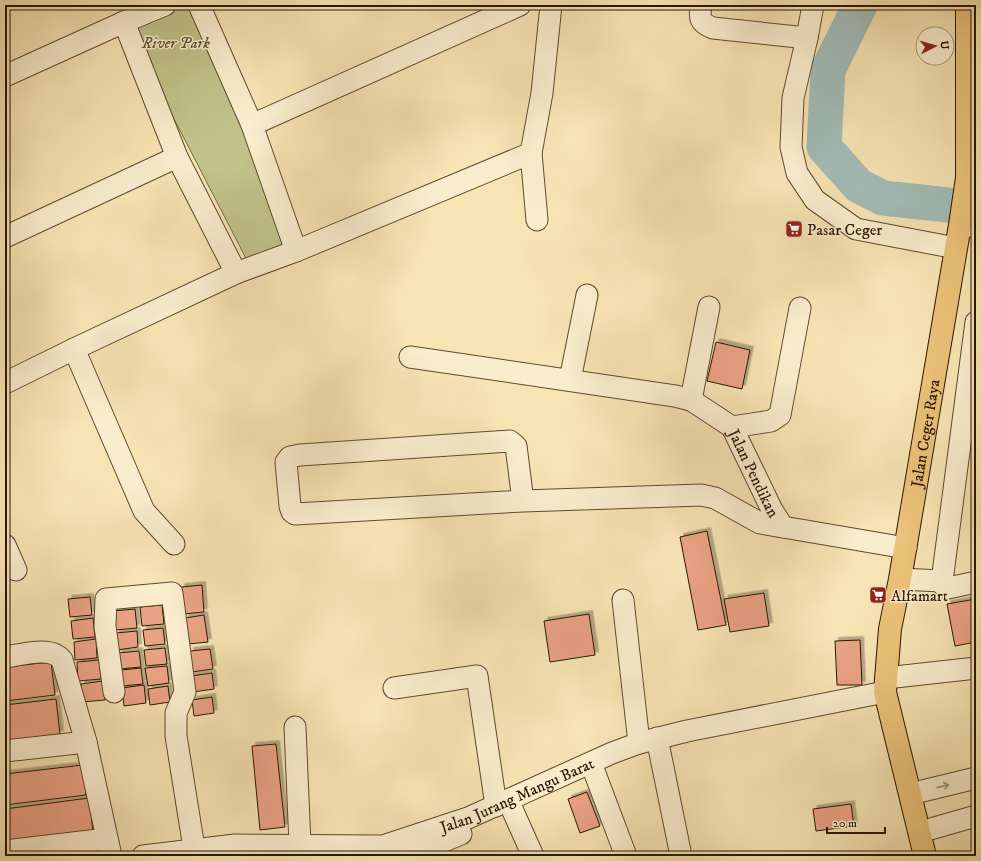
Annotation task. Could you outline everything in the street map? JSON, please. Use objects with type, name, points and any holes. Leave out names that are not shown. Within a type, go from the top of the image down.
[{"type":"main road","name":"Jalan Ceger Raya","points":[[925,856],[885,685],[890,629],[963,231],[969,180],[967,5]]},
{"type":"street","points":[[199,5],[252,125],[296,251]]},
{"type":"street","points":[[252,125],[520,5]]},
{"type":"street","points":[[537,220],[531,153],[542,93],[551,5]]},
{"type":"street","points":[[701,5],[699,16],[704,24],[713,28],[807,38]]},
{"type":"street","points":[[813,5],[793,98],[791,147],[797,173],[815,200],[856,229],[963,231]]},
{"type":"street","points":[[5,76],[161,6]]},
{"type":"street","points":[[124,22],[177,157],[236,273]]},
{"type":"street","points":[[5,383],[74,348],[236,273],[296,251],[531,153]]},
{"type":"street","points":[[5,237],[177,157]]},
{"type":"street","points":[[570,380],[588,295]]},
{"type":"street","points":[[690,400],[709,307]]},
{"type":"street","name":"Jalan Pendikan","points":[[800,308],[780,415],[770,422],[732,428],[772,510],[783,527],[906,548]]},
{"type":"street","points":[[976,322],[942,581],[943,585],[948,588],[976,582]]},
{"type":"street","points":[[74,348],[144,511],[174,544]]},
{"type":"street","points":[[410,357],[676,396],[690,400],[732,428]]},
{"type":"street","points":[[523,501],[516,446],[510,441],[300,455],[290,457],[286,462],[290,506],[292,512],[295,514],[523,501],[702,495],[715,498],[760,523],[783,527]]},
{"type":"street","points":[[5,545],[16,570]]},
{"type":"street","points":[[900,579],[942,581]]},
{"type":"street","points":[[114,692],[106,626],[106,599],[172,593],[185,692],[176,713],[176,736],[194,848]]},
{"type":"street","points":[[623,600],[648,741],[681,856]]},
{"type":"street","points":[[5,657],[37,652],[49,652],[58,655],[62,660],[86,742],[109,848],[5,851]]},
{"type":"street","name":"Jalan Jurang Mangu Barat","points":[[143,856],[194,848],[221,851],[307,849],[384,851],[468,818],[501,808],[591,763],[648,741],[885,685],[976,668]]},
{"type":"street","points":[[394,688],[478,676],[501,808],[533,856]]},
{"type":"street","points":[[295,727],[307,849]]},
{"type":"street","points":[[5,751],[86,742]]},
{"type":"street","points":[[591,763],[626,856]]},
{"type":"street","points":[[910,794],[976,778]]},
{"type":"street","points":[[408,856],[501,808]]},
{"type":"street","points":[[920,832],[976,816]]},
{"type":"green space","name":"River Park","points":[[164,5],[199,5],[296,251],[251,268],[124,22]]},
{"type":"building","points":[[716,342],[750,350],[742,389],[707,381]]},
{"type":"building","points":[[707,531],[726,625],[698,630],[680,537]]},
{"type":"building","points":[[202,585],[204,612],[183,614],[181,587]]},
{"type":"building","points":[[764,593],[769,626],[730,632],[724,599]]},
{"type":"building","points":[[90,597],[92,615],[70,617],[68,599]]},
{"type":"building","points":[[976,599],[976,642],[955,646],[947,604]]},
{"type":"building","points":[[162,605],[164,624],[142,626],[140,607]]},
{"type":"building","points":[[135,609],[137,628],[115,630],[113,611]]},
{"type":"building","points":[[589,614],[595,655],[550,662],[544,621]]},
{"type":"building","points":[[204,615],[208,642],[188,644],[185,618]]},
{"type":"building","points":[[93,618],[95,637],[73,639],[71,621]]},
{"type":"building","points":[[163,628],[165,644],[145,646],[143,630]]},
{"type":"building","points":[[137,631],[138,647],[117,650],[116,633]]},
{"type":"building","points":[[96,639],[97,658],[75,660],[74,642]]},
{"type":"building","points":[[860,640],[862,685],[837,685],[835,641]]},
{"type":"building","points":[[165,648],[167,664],[146,666],[144,650]]},
{"type":"building","points":[[210,649],[213,669],[192,672],[190,651]]},
{"type":"building","points":[[139,651],[141,667],[120,669],[118,653]]},
{"type":"building","points":[[99,660],[101,679],[78,681],[77,662]]},
{"type":"building","points":[[51,662],[55,695],[5,701],[5,667]]},
{"type":"building","points":[[167,666],[169,683],[148,686],[145,668]]},
{"type":"building","points":[[141,668],[143,684],[123,686],[121,670]]},
{"type":"building","points":[[212,673],[214,689],[193,692],[191,676]]},
{"type":"building","points":[[103,681],[105,700],[82,702],[81,684]]},
{"type":"building","points":[[144,685],[146,703],[124,706],[122,688]]},
{"type":"building","points":[[168,686],[170,702],[150,705],[148,689]]},
{"type":"building","points":[[212,697],[214,713],[194,716],[192,700]]},
{"type":"building","points":[[56,699],[60,734],[5,741],[5,705]]},
{"type":"building","points":[[276,744],[285,827],[260,830],[252,746]]},
{"type":"building","points":[[83,765],[86,795],[5,805],[5,774]]},
{"type":"building","points":[[587,792],[600,826],[580,833],[568,799]]},
{"type":"building","points":[[89,798],[93,832],[5,843],[5,809]]},
{"type":"building","points":[[851,804],[854,826],[816,831],[813,809]]},
{"type":"waterway","points":[[860,5],[828,70],[824,147],[859,186],[883,198],[948,205]]},
{"type":"waterway","points":[[948,205],[976,204]]},
{"type":"place","name":"Pasar Ceger","points":[[794,229]]},
{"type":"place","name":"Alfamart","points":[[878,595]]}]
